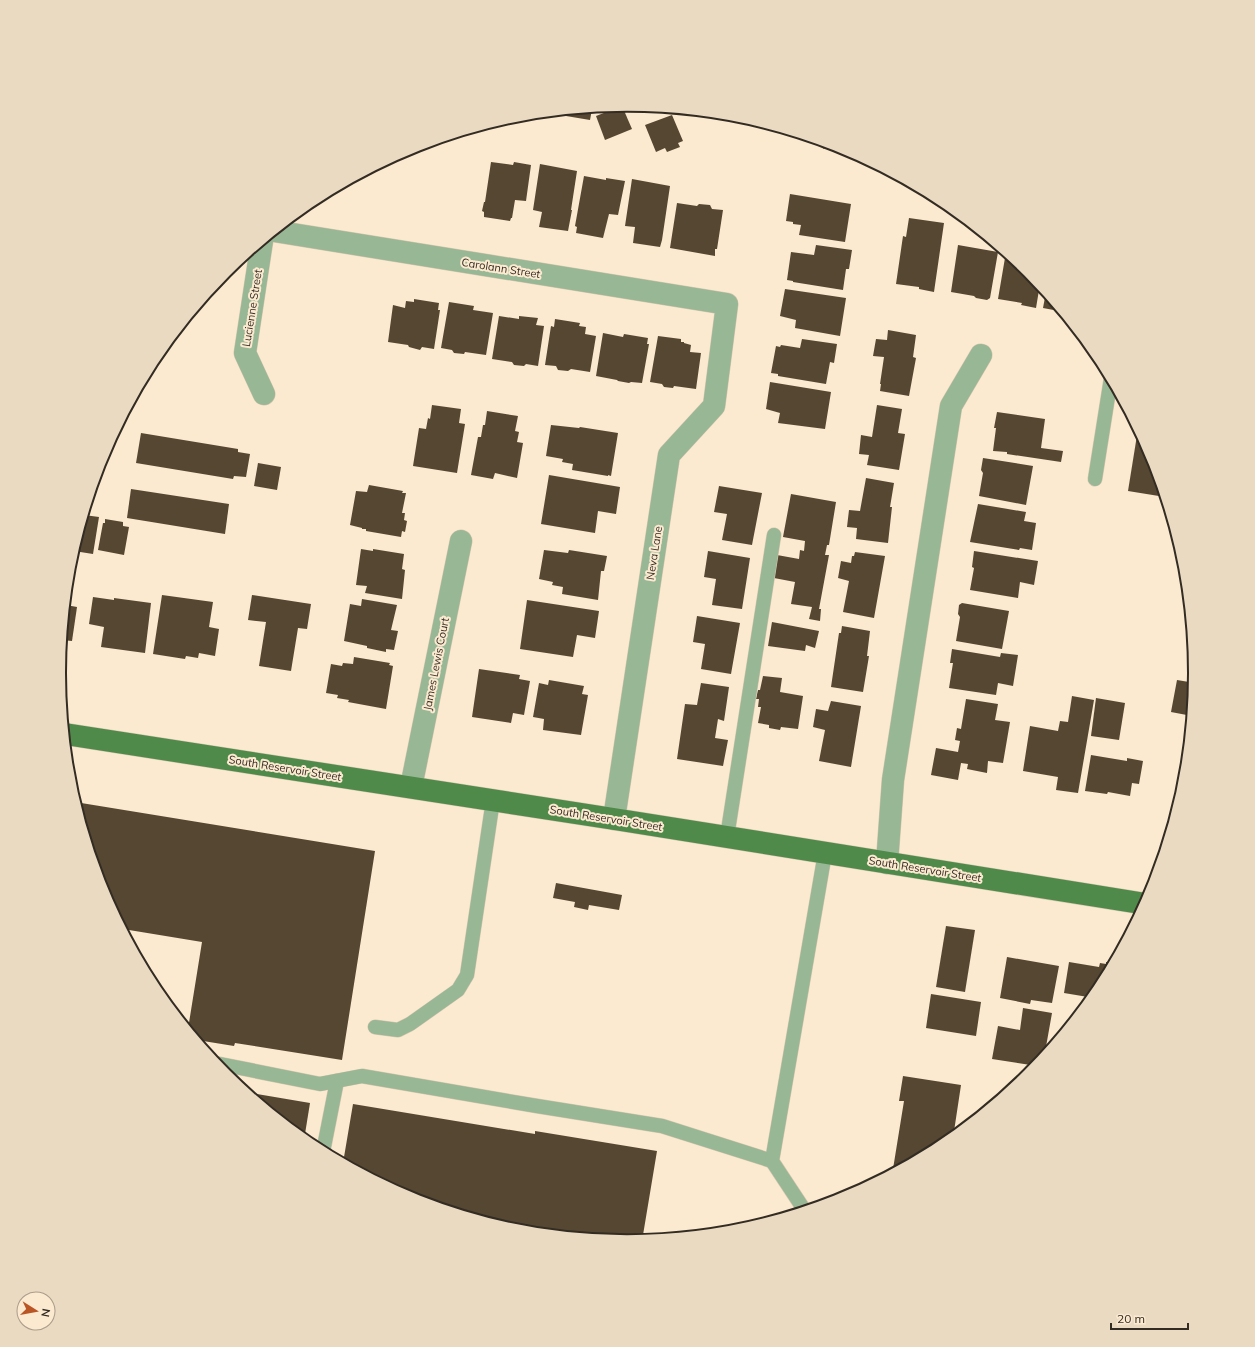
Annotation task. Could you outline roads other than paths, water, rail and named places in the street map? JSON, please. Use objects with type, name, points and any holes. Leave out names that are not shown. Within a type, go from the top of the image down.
[{"type":"main road","name":"South Reservoir Street","points":[[70,735],[411,787],[1139,903]]},
{"type":"street","name":"Carolann Street","points":[[281,232],[727,304]]},
{"type":"street","name":"Lucienne Street","points":[[261,248],[245,353],[264,394]]},
{"type":"street","name":"Neva Lane","points":[[614,819],[669,455],[714,406],[727,304]]},
{"type":"street","points":[[887,863],[893,780],[951,406],[981,355]]},
{"type":"street","name":"James Lewis Court","points":[[411,787],[460,541]]},
{"type":"lane","points":[[1095,478],[1110,386]]},
{"type":"lane","points":[[727,837],[774,535]]},
{"type":"lane","points":[[375,1027],[398,1030],[410,1024],[458,990],[467,975],[493,800]]},
{"type":"lane","points":[[772,1161],[826,853]]},
{"type":"lane","points":[[224,1065],[320,1084],[362,1076],[662,1126],[772,1161],[802,1207]]},
{"type":"lane","points":[[324,1145],[337,1081]]}]
